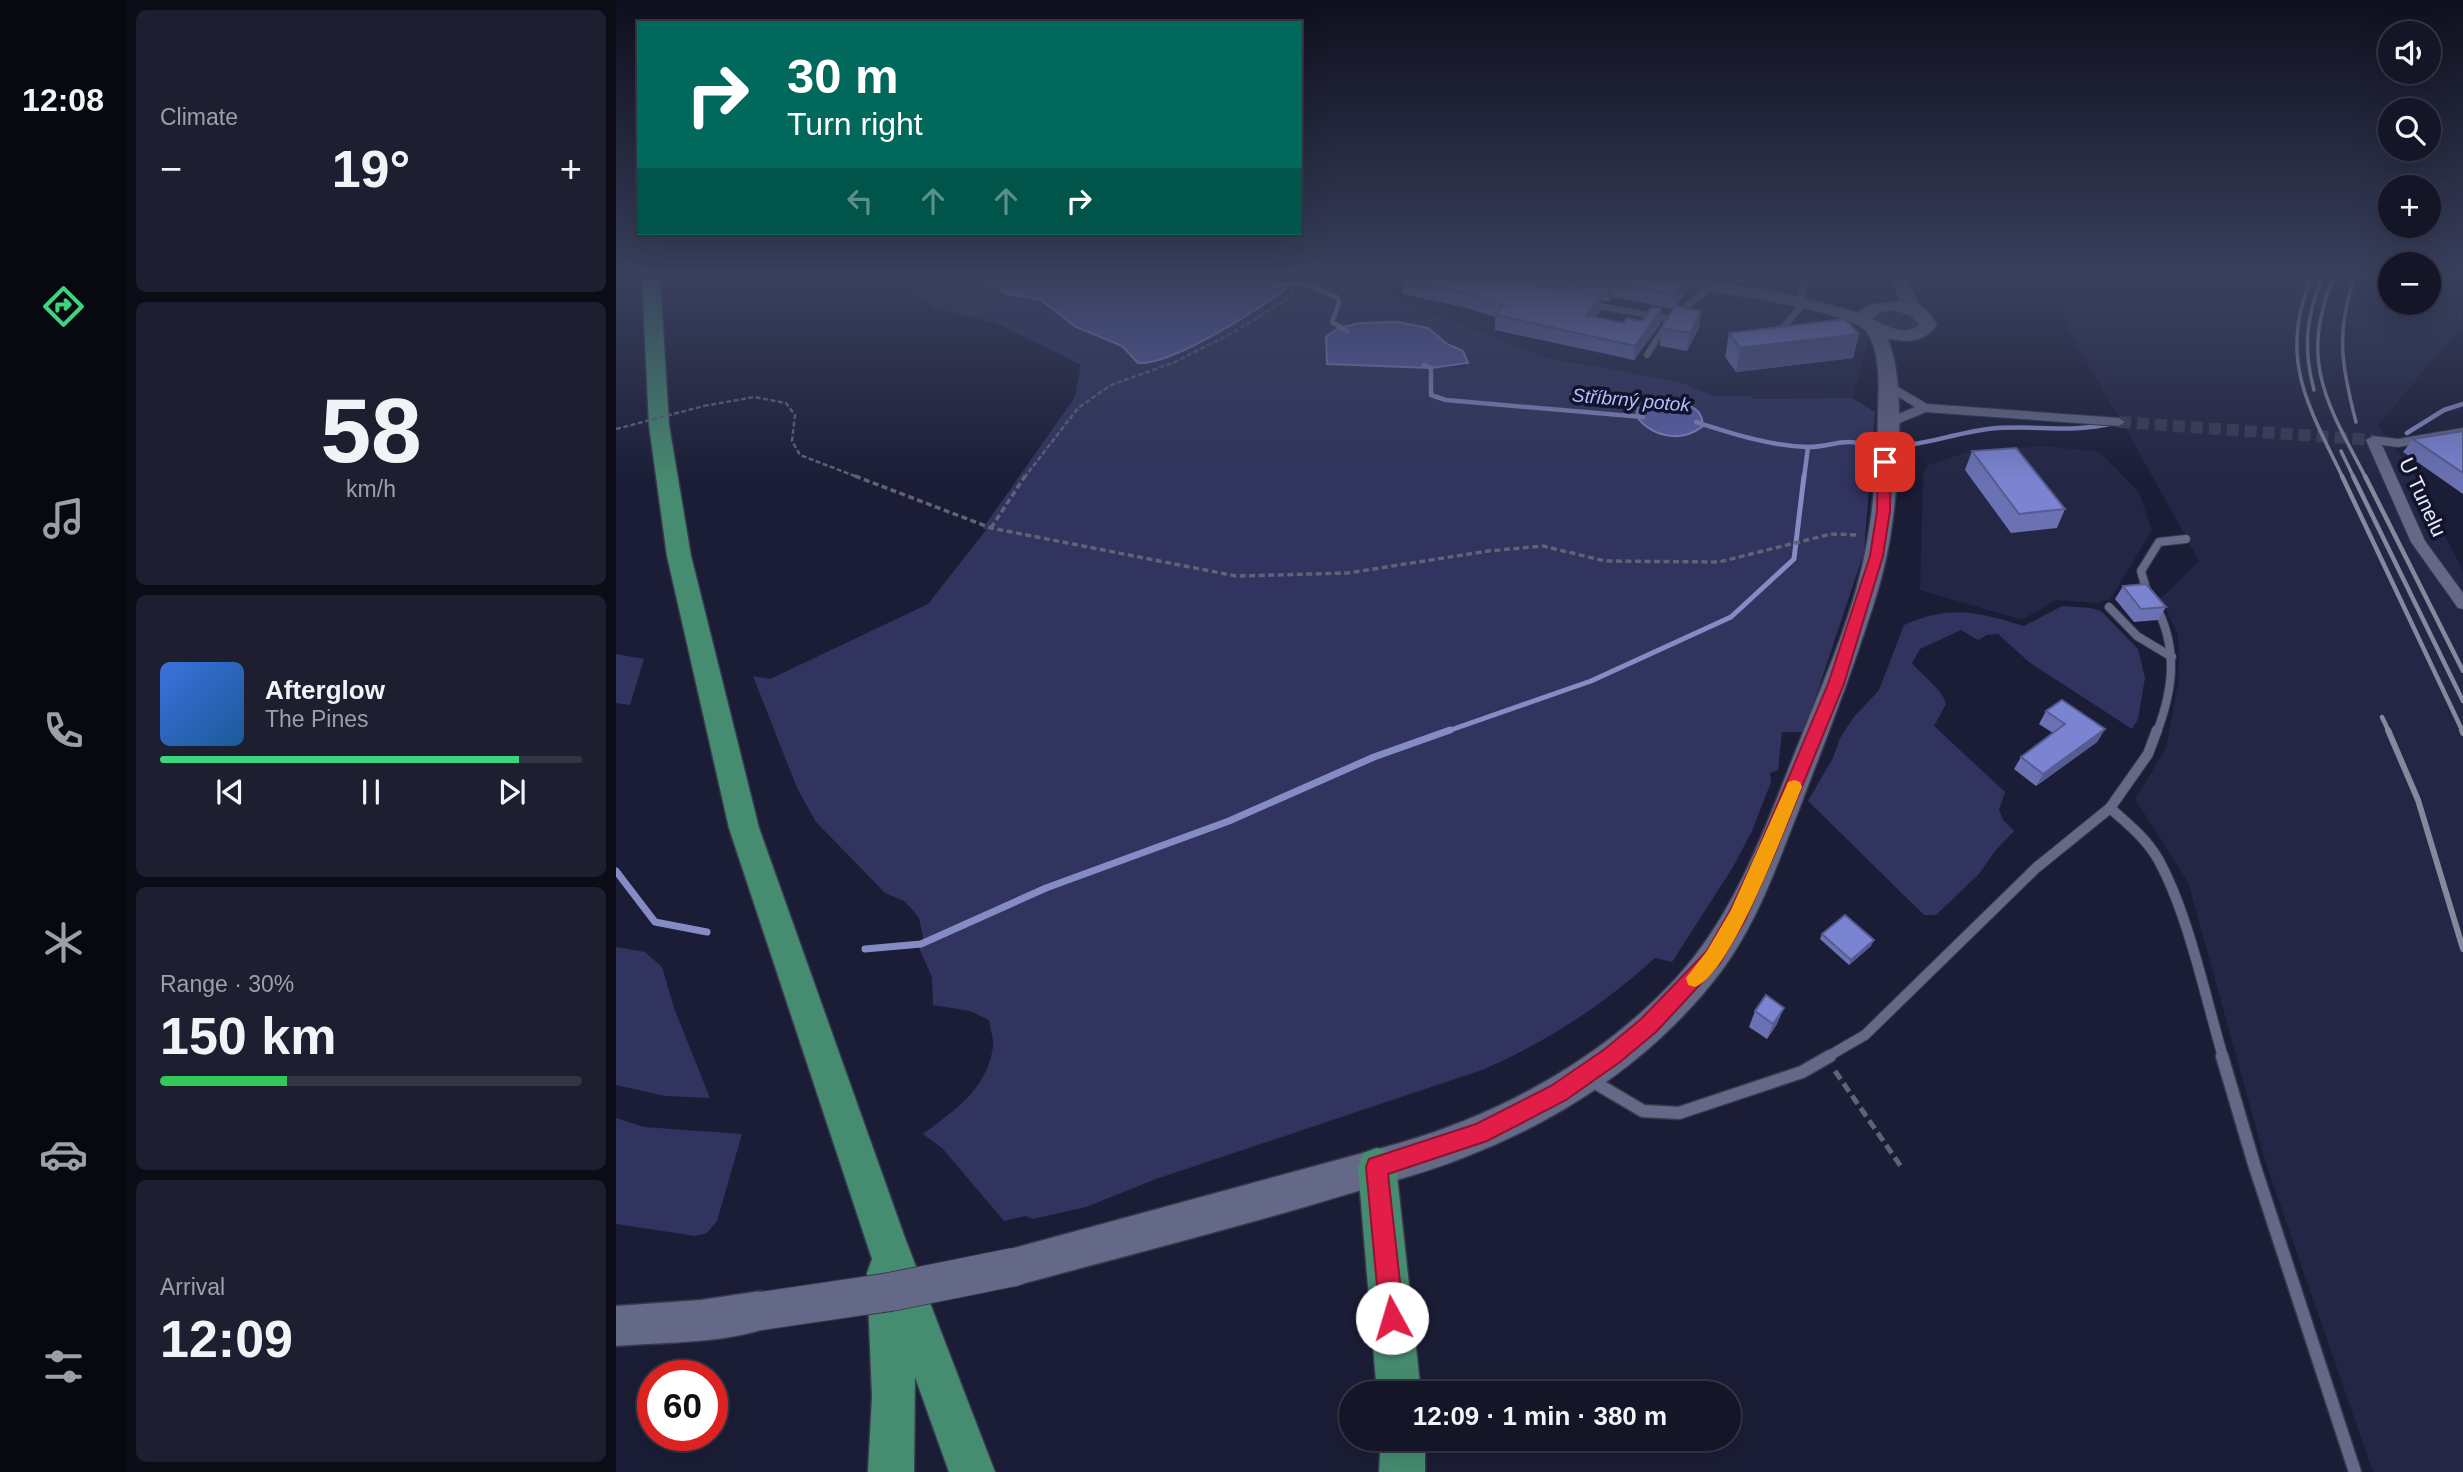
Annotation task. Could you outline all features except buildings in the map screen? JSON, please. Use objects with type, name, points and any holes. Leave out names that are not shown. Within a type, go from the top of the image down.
[{"type":"main road","points":[[655,347],[659,425],[679,556],[744,828],[885,1238],[972,1472]]},
{"type":"main road","points":[[1377,1167],[1398,1381]]},
{"type":"main road","points":[[885,1238],[893,1362],[894,1445],[891,1472]]},
{"type":"main road","points":[[1402,1472],[1403,1451]]},
{"type":"street","points":[[616,1326],[701,1320],[890,1292],[1014,1267],[1377,1167],[1480,1134],[1524,1113],[1578,1080],[1648,1026],[1684,992],[1714,957],[1738,914],[1836,684],[1876,556],[1883,511],[1888,379],[1882,347]]},
{"type":"street","points":[[1888,379],[1899,347]]},
{"type":"street","points":[[1888,379],[1924,408]]},
{"type":"street","points":[[1887,424],[1924,408],[2119,422]]},
{"type":"street","name":"U Tunelu","points":[[2463,432],[2398,443],[2373,440],[2418,542],[2463,604]]},
{"type":"lane","points":[[1647,355],[1652,347]]},
{"type":"lane","points":[[1578,1080],[1638,1110],[1658,1116],[1679,1113],[1802,1072],[1865,1035],[2036,868],[2110,808],[2148,754],[2165,708],[2172,657],[2163,615],[2139,578],[2143,563],[2159,542],[2186,539]]},
{"type":"lane","points":[[2109,607],[2137,636],[2172,657]]},
{"type":"lane","points":[[2110,808],[2136,831],[2157,857],[2177,901],[2254,1164],[2355,1472]]},
{"type":"path","points":[[991,528],[1031,467],[1078,408],[1111,384],[1175,362],[1205,347]]},
{"type":"path","points":[[616,429],[704,405],[754,397],[786,403],[795,415],[791,445],[800,455],[991,528],[1203,571],[1265,577],[1348,573],[1542,546],[1605,561],[1719,562],[1832,534],[1879,536]]},
{"type":"path","points":[[1826,1058],[1902,1168]]},
{"type":"shaded area","points":[[1044,347],[1123,347],[1131,357],[1147,364],[1188,347],[1326,347],[1327,363],[1431,368],[1465,366],[1468,363],[1463,351],[1453,347],[1518,347],[1547,358],[1677,381],[1714,396],[1752,396],[1752,399],[1852,398],[1875,412],[1864,552],[1804,732],[1782,732],[1778,770],[1770,773],[1771,782],[1752,831],[1733,867],[1672,962],[1655,958],[1595,1007],[1552,1035],[1482,1070],[1156,1179],[1086,1207],[1033,1219],[1025,1216],[1004,1221],[942,1148],[923,1134],[967,1098],[984,1075],[993,1047],[989,1020],[970,1011],[933,1005],[932,977],[919,948],[924,942],[919,918],[904,901],[885,893],[816,822],[797,788],[753,676],[770,679],[928,604],[986,530],[983,528],[1075,397],[1081,365]]},
{"type":"shaded area","points":[[1123,347],[1192,347],[1153,362],[1138,363]]},
{"type":"shaded area","points":[[1326,347],[1453,347],[1463,351],[1468,363],[1431,368],[1327,364]]},
{"type":"shaded area","points":[[1518,347],[1866,347],[1852,398],[1752,399],[1751,396],[1713,396],[1677,381],[1547,358]]},
{"type":"shaded area","points":[[2078,347],[2445,347],[2378,425],[2415,476],[2463,571],[2463,1472],[2373,1472],[2266,1164],[2188,882],[2135,799],[2166,748],[2179,678],[2178,635],[2161,598],[2199,561]]},
{"type":"shaded area","points":[[1659,400],[1681,403],[1695,409],[1702,419],[1702,427],[1694,432],[1676,436],[1650,429],[1636,416],[1638,408]]},
{"type":"shaded area","points":[[2044,446],[2099,452],[2139,492],[2152,531],[2110,599],[2097,603],[2056,600],[2022,620],[1920,590],[1923,474],[1928,465],[1968,452]]},
{"type":"shaded area","points":[[2062,606],[2101,611],[2138,649],[2145,678],[2138,719],[2132,729],[2029,662],[1998,634],[1987,635],[1978,640],[1961,630],[1920,649],[1912,663],[1936,687],[1946,704],[1934,726],[2005,792],[1999,810],[2003,820],[2014,831],[1995,851],[1979,874],[1936,915],[1924,915],[1808,801],[1833,758],[1840,738],[1853,718],[1879,690],[1904,625],[1936,614],[1964,612],[2024,626]]},
{"type":"shaded area","points":[[616,654],[644,659],[630,705],[616,703]]},
{"type":"shaded area","points":[[616,947],[645,952],[662,967],[674,1008],[710,1098],[665,1096],[616,1085]]},
{"type":"shaded area","points":[[616,1118],[644,1127],[742,1134],[717,1221],[707,1233],[695,1236],[616,1224]]},
{"type":"waterway","name":"Stříbrný potok","points":[[1424,365],[1431,368],[1431,395],[1446,400],[1643,417]]},
{"type":"waterway","name":"Stříbrný potok","points":[[2407,433],[2444,410],[2463,404]]},
{"type":"waterway","name":"Stříbrný potok","points":[[1696,422],[1751,438],[1808,447]]},
{"type":"waterway","name":"Stříbrný potok","points":[[1892,447],[1988,429],[2082,428],[2113,423]]},
{"type":"waterway","name":"Stříbrný potok","points":[[1808,447],[1845,442],[1871,447]]},
{"type":"waterway","points":[[1804,478],[1808,447]]},
{"type":"waterway","points":[[1445,732],[1591,681],[1731,617],[1794,559],[1804,476]]},
{"type":"waterway","points":[[865,949],[921,944],[1046,888],[1229,821],[1374,757],[1450,730]]},
{"type":"waterway","points":[[616,871],[655,922],[707,932]]},
{"type":"tunnel","points":[[2119,422],[2373,440]]},
{"type":"railway","points":[[2297,347],[2297,358],[2309,404],[2343,478]]},
{"type":"railway","points":[[2307,347],[2314,390]]},
{"type":"railway","points":[[2318,347],[2322,382],[2329,404],[2366,478]]},
{"type":"railway","points":[[2343,347],[2344,367],[2356,422]]},
{"type":"railway","points":[[2341,451],[2354,478]]},
{"type":"railway","points":[[2342,476],[2463,732]]},
{"type":"railway","points":[[2353,476],[2463,701]]},
{"type":"railway","points":[[2365,476],[2463,671]]},
{"type":"railway","points":[[2382,717],[2389,732]]},
{"type":"railway","points":[[2388,730],[2418,800],[2463,949]]},
{"type":"slow traffic","points":[[1695,978],[1714,957],[1738,914],[1794,787]]},
{"type":"route","points":[[1392,1318],[1377,1167],[1480,1134],[1559,1093],[1612,1056],[1648,1026],[1684,992],[1714,957],[1738,914],[1774,835],[1836,684],[1876,556],[1883,511],[1885,462]]}]
